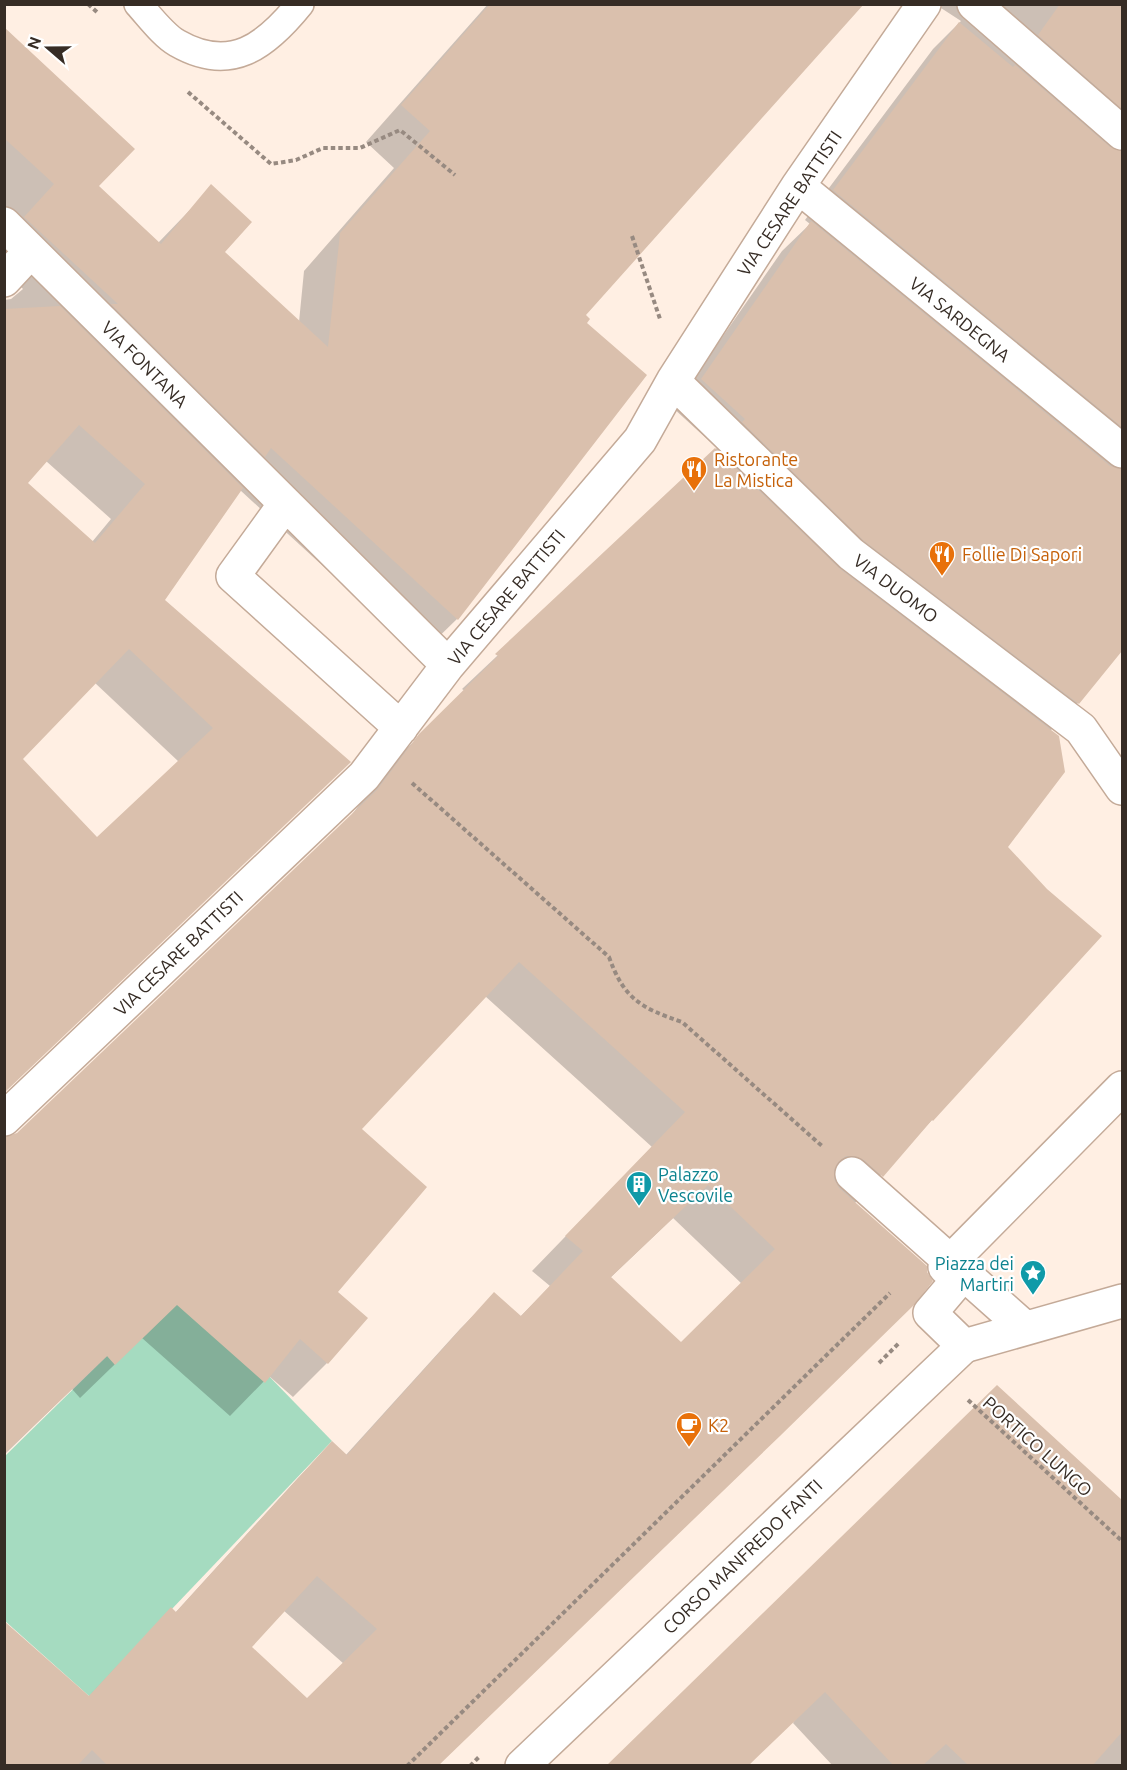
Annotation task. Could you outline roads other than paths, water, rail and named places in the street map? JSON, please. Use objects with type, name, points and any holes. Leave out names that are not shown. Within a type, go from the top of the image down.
[{"type":"street","name":"VIA CESARE BATTISTI","points":[[4,1119],[364,776],[448,665],[640,440],[676,376],[798,186],[924,4]]},
{"type":"street","points":[[974,4],[1122,133]]},
{"type":"street","name":"VIA SARDEGNA","points":[[798,186],[1122,451]]},
{"type":"street","name":"VIA FONTANA","points":[[4,224],[448,665]]},
{"type":"street","points":[[4,279],[31,251]]},
{"type":"street","name":"VIA DUOMO","points":[[676,376],[851,554],[1081,729],[1122,788]]},
{"type":"street","points":[[285,504],[233,576],[401,728]]},
{"type":"street","points":[[943,1255],[1122,1088]]},
{"type":"street","points":[[852,1174],[1025,1328]]},
{"type":"street","points":[[943,1255],[945,1267],[958,1280],[930,1313],[964,1346],[1122,1301]]},
{"type":"street","name":"CORSO MANFREDO FANTI","points":[[522,1766],[964,1346]]},
{"type":"lane","points":[[138,4],[176,43],[203,54],[227,56],[251,51],[269,38],[300,4]]},
{"type":"place","name":"Ristorante La Mistica","points":[[694,492]]},
{"type":"place","name":"Follie Di Sapori","points":[[942,577]]},
{"type":"place","name":"Palazzo Vescovile","points":[[639,1207]]},
{"type":"place","name":"Piazza dei Martiri","points":[[1033,1296]]},
{"type":"place","name":"K2","points":[[689,1448]]}]
